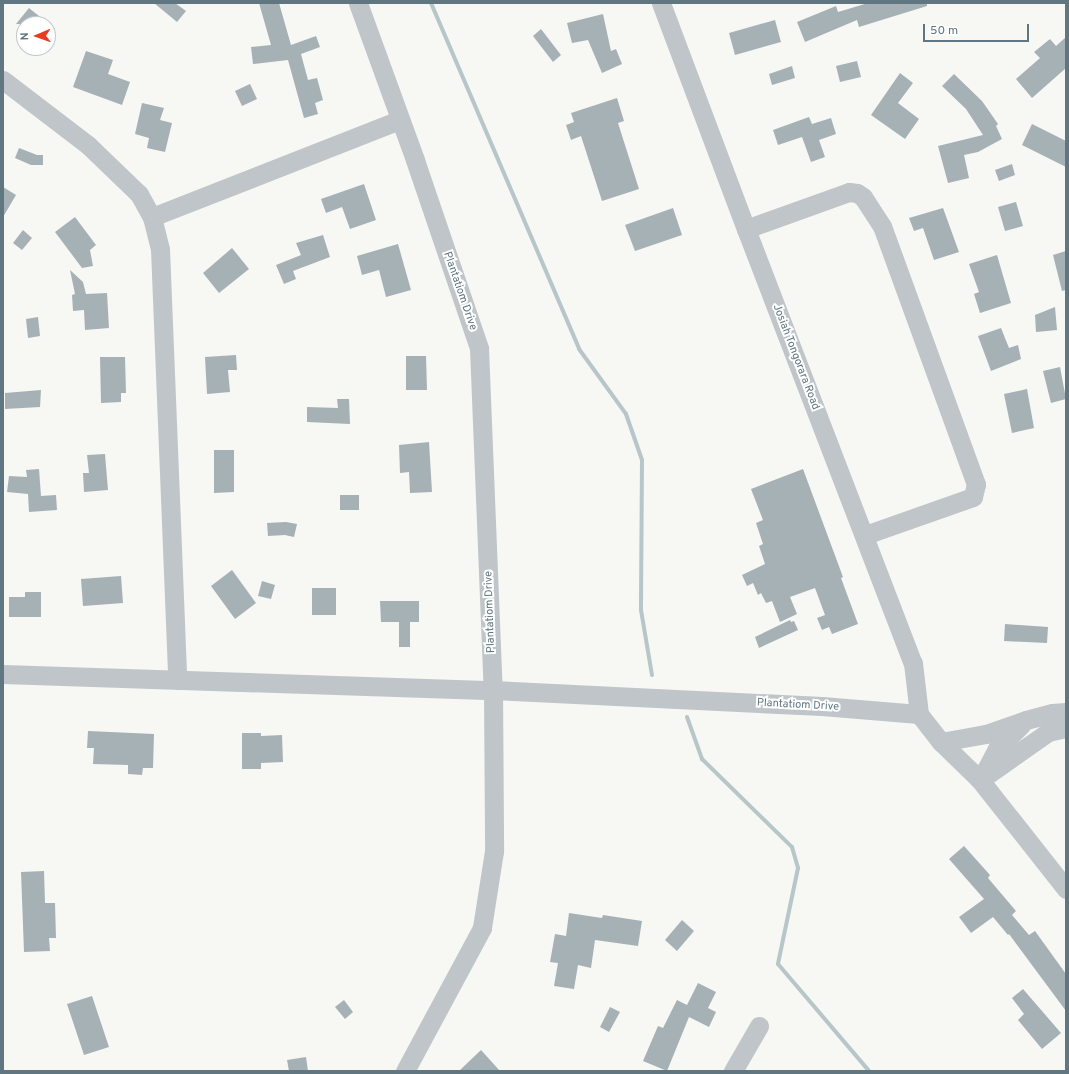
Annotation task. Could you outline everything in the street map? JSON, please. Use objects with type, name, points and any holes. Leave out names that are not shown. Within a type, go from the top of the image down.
[{"type":"street","name":"Plantatiom Drive","points":[[358,3],[479,348],[493,690],[822,706],[919,714]]},
{"type":"street","name":"Josiah Tongorara Road","points":[[667,5],[746,229],[913,662],[919,714]]},
{"type":"street","points":[[3,80],[88,145],[139,194],[152,217],[160,249],[177,680]]},
{"type":"street","points":[[152,217],[400,120]]},
{"type":"street","points":[[746,229],[849,192],[857,193],[863,197],[882,226],[976,484],[973,497],[865,535]]},
{"type":"street","points":[[3,674],[493,690],[494,851],[482,928],[405,1071]]},
{"type":"street","points":[[941,742],[986,734],[1026,720],[1052,713],[1066,712]]},
{"type":"street","points":[[919,714],[941,742],[980,780],[1066,889]]},
{"type":"street","points":[[980,780],[997,749],[1026,720]]},
{"type":"street","points":[[980,780],[1048,732],[1066,728]]},
{"type":"street","points":[[733,1071],[759,1026]]},
{"type":"building","points":[[154,3],[175,3],[186,11],[177,22]]},
{"type":"building","points":[[259,3],[279,3],[291,45],[316,36],[320,47],[301,54],[308,80],[317,78],[323,100],[315,103],[318,114],[304,118],[288,60],[253,64],[251,47],[271,45]]},
{"type":"building","points":[[868,3],[927,3],[927,6],[859,27],[857,20],[805,42],[797,22],[836,6],[838,12]]},
{"type":"building","points":[[29,8],[39,16],[22,16]]},
{"type":"building","points":[[603,14],[611,51],[616,49],[622,64],[602,73],[588,40],[572,43],[567,23]]},
{"type":"building","points":[[775,20],[781,42],[735,55],[729,33]]},
{"type":"building","points":[[541,29],[561,55],[553,62],[533,36]]},
{"type":"building","points":[[1066,37],[1066,68],[1032,98],[1016,79],[1040,58],[1034,52],[1050,39],[1056,46]]},
{"type":"building","points":[[86,51],[113,60],[108,74],[130,82],[122,105],[73,87]]},
{"type":"building","points":[[857,61],[861,77],[840,82],[836,66]]},
{"type":"building","points":[[792,66],[795,78],[772,85],[769,74]]},
{"type":"building","points":[[900,73],[913,83],[898,103],[919,119],[905,139],[871,115]]},
{"type":"building","points":[[954,74],[982,101],[998,124],[996,126],[1002,139],[978,152],[964,155],[969,178],[948,183],[938,146],[983,135],[966,109],[942,86]]},
{"type":"building","points":[[250,84],[257,99],[242,106],[235,91]]},
{"type":"building","points":[[617,98],[624,121],[618,123],[639,189],[602,201],[581,136],[571,140],[566,125],[574,122],[571,113]]},
{"type":"building","points":[[142,103],[164,108],[160,120],[172,123],[165,152],[147,148],[149,138],[135,134]]},
{"type":"building","points":[[809,117],[812,124],[831,118],[836,134],[819,140],[825,157],[811,162],[802,137],[778,145],[773,130]]},
{"type":"building","points":[[1032,124],[1066,141],[1066,167],[1022,145]]},
{"type":"building","points":[[19,148],[37,155],[43,155],[43,165],[31,165],[15,158]]},
{"type":"building","points":[[1012,164],[1015,175],[999,181],[995,170]]},
{"type":"building","points":[[364,184],[376,220],[350,229],[342,207],[326,213],[321,199]]},
{"type":"building","points":[[3,187],[16,195],[3,217]]},
{"type":"building","points":[[1016,202],[1023,226],[1005,231],[998,207]]},
{"type":"building","points":[[673,208],[682,235],[635,251],[625,225]]},
{"type":"building","points":[[943,208],[959,252],[934,260],[923,228],[914,231],[909,218]]},
{"type":"building","points":[[75,217],[96,245],[90,250],[93,266],[82,268],[55,232]]},
{"type":"building","points":[[23,230],[32,238],[22,250],[13,243]]},
{"type":"building","points":[[323,235],[330,257],[293,271],[296,279],[284,284],[276,265],[301,255],[296,243]]},
{"type":"building","points":[[398,244],[411,290],[386,297],[379,270],[362,275],[357,256]]},
{"type":"building","points":[[232,248],[249,269],[219,293],[203,273]]},
{"type":"building","points":[[1066,251],[1066,290],[1062,291],[1053,255]]},
{"type":"building","points":[[997,255],[1011,303],[980,313],[974,294],[979,292],[969,264]]},
{"type":"building","points":[[70,270],[83,282],[86,294],[107,293],[109,328],[85,330],[84,310],[73,311],[72,295],[75,294]]},
{"type":"building","points":[[1055,307],[1057,330],[1036,332],[1035,315]]},
{"type":"building","points":[[38,317],[40,336],[28,338],[26,319]]},
{"type":"building","points":[[1001,328],[1009,348],[1018,345],[1021,359],[991,371],[978,336]]},
{"type":"building","points":[[236,355],[237,370],[228,370],[230,392],[207,394],[205,357]]},
{"type":"building","points":[[406,356],[426,356],[427,390],[406,390]]},
{"type":"building","points":[[100,357],[125,357],[126,393],[121,393],[121,402],[101,403]]},
{"type":"building","points":[[1060,367],[1066,399],[1051,403],[1043,371]]},
{"type":"building","points":[[1027,389],[1034,428],[1012,433],[1004,394]]},
{"type":"building","points":[[41,390],[40,407],[5,409],[5,393]]},
{"type":"building","points":[[337,399],[349,399],[350,424],[307,422],[307,407],[338,408]]},
{"type":"building","points":[[429,442],[432,492],[410,493],[409,472],[400,473],[399,445]]},
{"type":"building","points":[[214,450],[234,450],[234,492],[214,493]]},
{"type":"building","points":[[105,454],[108,490],[84,492],[83,473],[89,473],[87,455]]},
{"type":"building","points":[[39,469],[41,496],[56,495],[57,510],[29,512],[28,494],[7,492],[9,476],[27,477],[26,470]]},
{"type":"building","points":[[803,469],[843,577],[841,578],[858,624],[832,634],[829,627],[822,630],[817,618],[825,615],[815,588],[790,597],[797,614],[780,622],[772,601],[766,603],[761,593],[758,595],[753,583],[747,586],[742,575],[765,564],[759,546],[763,544],[756,523],[763,520],[751,489]]},
{"type":"building","points":[[340,495],[359,495],[359,510],[340,510]]},
{"type":"building","points":[[286,522],[297,524],[294,537],[285,535],[268,536],[267,523]]},
{"type":"building","points":[[232,570],[256,603],[235,619],[211,586]]},
{"type":"building","points":[[121,576],[123,603],[83,606],[81,579]]},
{"type":"building","points":[[262,581],[275,585],[271,599],[258,596]]},
{"type":"building","points":[[312,588],[336,588],[336,615],[312,615]]},
{"type":"building","points":[[25,592],[41,592],[41,617],[9,617],[9,597],[25,597]]},
{"type":"building","points":[[380,601],[419,601],[419,622],[410,622],[410,647],[399,647],[399,622],[381,622]]},
{"type":"building","points":[[790,620],[791,622],[794,621],[798,630],[759,648],[755,637]]},
{"type":"building","points":[[1005,624],[1048,627],[1047,643],[1004,641]]},
{"type":"building","points":[[88,731],[154,734],[153,768],[143,768],[142,775],[128,774],[128,765],[93,764],[94,748],[87,748]]},
{"type":"building","points":[[242,733],[261,733],[261,736],[282,735],[283,762],[261,763],[261,769],[242,769]]},
{"type":"building","points":[[964,846],[990,875],[988,878],[1016,911],[1012,915],[1029,935],[1035,931],[1066,974],[1066,1011],[1009,934],[1008,935],[993,917],[971,933],[959,917],[984,899],[949,859]]},
{"type":"building","points":[[44,871],[45,903],[55,903],[56,938],[49,938],[50,951],[24,952],[21,872]]},
{"type":"building","points":[[569,913],[602,918],[603,915],[642,921],[638,946],[595,940],[591,968],[578,965],[574,989],[554,986],[558,963],[550,962],[555,934],[566,936]]},
{"type":"building","points":[[682,920],[694,931],[677,951],[665,940]]},
{"type":"building","points":[[698,983],[716,992],[708,1008],[716,1012],[709,1027],[689,1017],[667,1071],[643,1061],[658,1026],[663,1028],[677,1000],[687,1005]]},
{"type":"building","points":[[1023,989],[1061,1033],[1042,1049],[1018,1020],[1024,1014],[1012,998]]},
{"type":"building","points":[[92,996],[109,1047],[84,1055],[67,1004]]},
{"type":"building","points":[[344,1000],[353,1012],[345,1019],[335,1007]]},
{"type":"building","points":[[610,1007],[620,1012],[609,1032],[600,1027]]},
{"type":"building","points":[[481,1050],[500,1071],[459,1071]]},
{"type":"building","points":[[306,1057],[308,1071],[289,1071],[287,1060]]},
{"type":"waterway","points":[[431,3],[579,349],[626,414],[642,460],[641,610],[652,675]]},
{"type":"waterway","points":[[687,717],[702,759],[792,847],[798,868],[778,964],[869,1071]]}]
